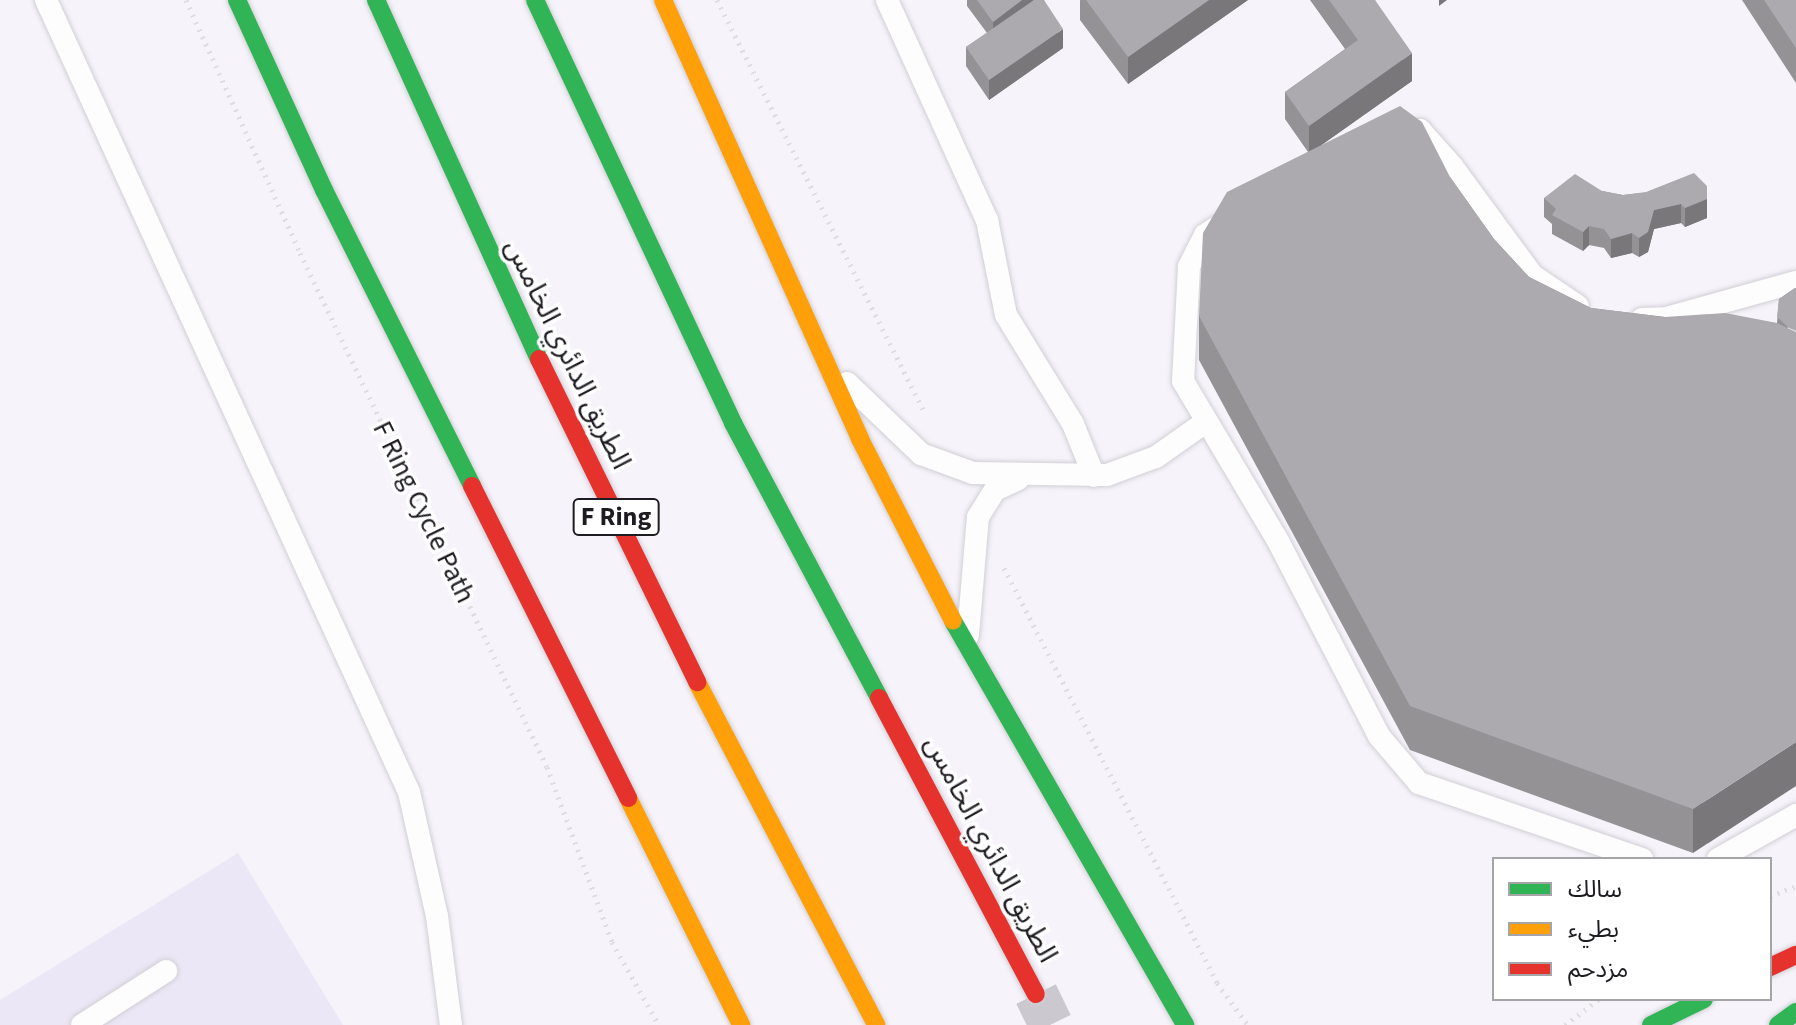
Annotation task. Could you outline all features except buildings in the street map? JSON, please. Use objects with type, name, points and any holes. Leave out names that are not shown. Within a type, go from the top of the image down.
[{"type":"highway","points":[[237,0],[345,232],[741,1025]]},
{"type":"highway","name":"الطريق الدائري الخامس","points":[[376,0],[516,313],[725,740],[876,1025]]},
{"type":"highway","name":"الطريق الدائري الخامس","points":[[535,0],[733,423],[1036,994]]},
{"type":"highway","points":[[663,0],[826,362],[967,649],[1183,1025]]},
{"type":"highway","points":[[688,914],[763,1025]]},
{"type":"highway","points":[[1772,966],[1796,955]]},
{"type":"highway","points":[[1651,1025],[1700,1001]]},
{"type":"highway","points":[[1778,1025],[1796,1012]]},
{"type":"lane","points":[[46,0],[409,792],[437,916],[451,1025]]},
{"type":"lane","points":[[887,0],[987,220],[1006,315],[1073,424],[1094,476]]},
{"type":"lane","points":[[1391,137],[1420,130],[1532,275],[1595,311]]},
{"type":"lane","points":[[1250,206],[1205,235],[1189,267],[1183,381],[1204,423],[1279,543],[1379,736],[1419,783],[1636,857]]},
{"type":"lane","points":[[1625,319],[1666,318],[1796,282]]},
{"type":"lane","points":[[826,362],[938,464],[954,471],[1024,478],[1094,476],[1156,457],[1204,423]]},
{"type":"lane","points":[[967,649],[978,517],[995,490],[1024,478]]},
{"type":"lane","points":[[1722,857],[1796,815]]},
{"type":"lane","points":[[82,1025],[166,971]]},
{"type":"path","name":"F Ring Cycle Path","points":[[186,0],[300,253],[547,767],[612,942],[659,1025]]},
{"type":"path","points":[[1772,895],[1796,886]]},
{"type":"path","points":[[1565,1025],[1596,1001]]},
{"type":"shaded area","points":[[238,853],[343,1025],[0,1025],[0,1000]]},
{"type":"tunnel","points":[[1036,994],[1051,1025]]},
{"type":"traffic: fast","points":[[237,0],[324,190],[472,486]]},
{"type":"traffic: fast","points":[[376,0],[539,359]]},
{"type":"traffic: fast","points":[[535,0],[733,423],[879,698]]},
{"type":"traffic: fast","points":[[953,621],[1185,1025]]},
{"type":"traffic: fast","points":[[1651,1025],[1700,1001]]},
{"type":"traffic: fast","points":[[1778,1025],[1796,1012]]},
{"type":"traffic: slow","points":[[663,0],[860,439],[953,621]]},
{"type":"traffic: slow","points":[[697,682],[876,1025]]},
{"type":"traffic: slow","points":[[628,798],[741,1025]]},
{"type":"traffic: jam","points":[[539,359],[697,682]]},
{"type":"traffic: jam","points":[[472,486],[628,798]]},
{"type":"traffic: jam","points":[[879,698],[1036,994]]},
{"type":"traffic: jam","points":[[1772,966],[1796,955]]}]
